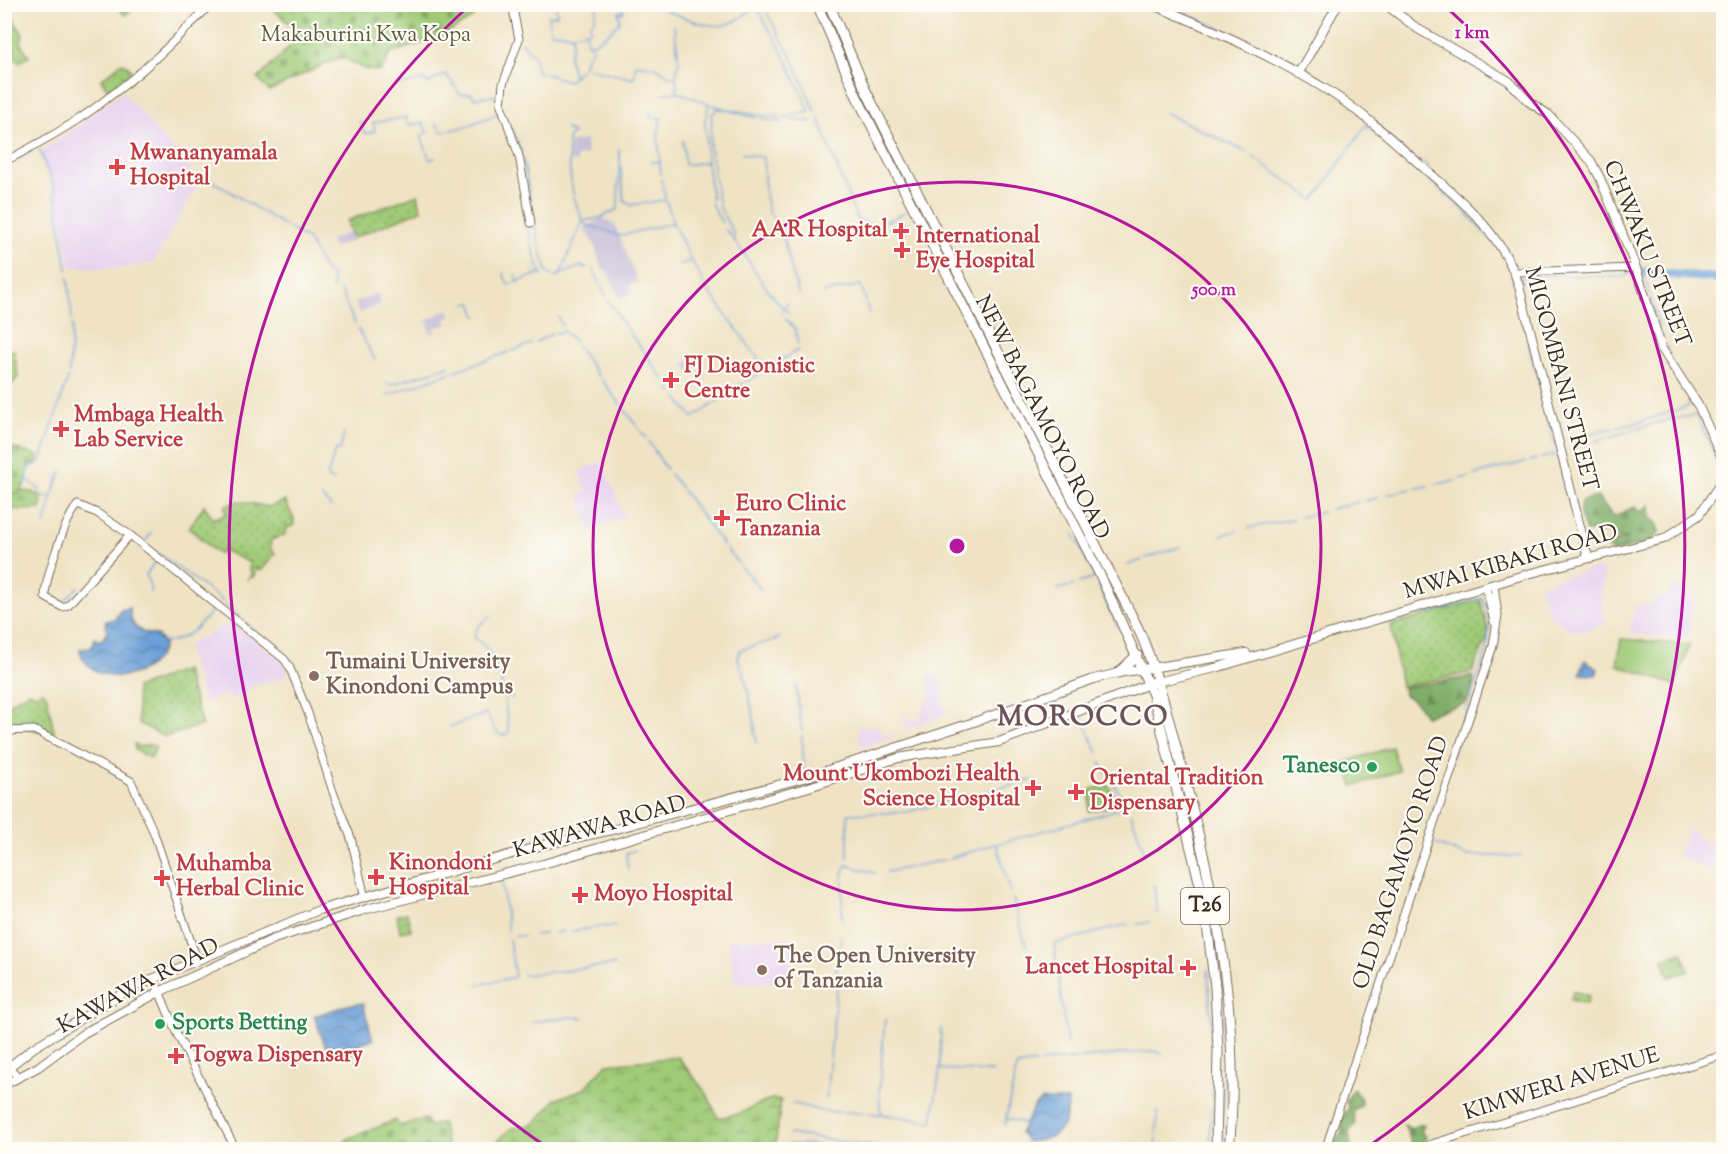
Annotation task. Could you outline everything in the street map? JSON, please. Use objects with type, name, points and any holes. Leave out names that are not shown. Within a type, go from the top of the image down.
[{"type":"highway","name":"NEW BAGAMOYO ROAD","points":[[817,4],[857,97],[1102,579],[1137,655]]},
{"type":"highway","name":"NEW BAGAMOYO ROAD","points":[[829,4],[866,91],[1155,667]]},
{"type":"highway","name":"T26","points":[[1137,655],[1154,682],[1200,842],[1219,932],[1232,1075],[1229,1149]]},
{"type":"highway","points":[[1118,673],[1137,655]]},
{"type":"highway","name":"T26","points":[[1155,667],[1154,682],[1204,901],[1215,987],[1218,1050],[1216,1149]]},
{"type":"main road","name":"MIGOMBANI STREET","points":[[1150,4],[1240,42],[1328,91],[1450,190],[1495,238],[1515,272],[1588,558]]},
{"type":"main road","points":[[1298,74],[1338,4]]},
{"type":"main road","name":"CHWAKU STREET","points":[[1385,4],[1418,29],[1500,75],[1528,101],[1549,115],[1596,169],[1635,268],[1662,349],[1698,405],[1724,462]]},
{"type":"main road","name":"MWAI KIBAKI ROAD","points":[[1154,682],[1219,667],[1490,586],[1665,539],[1677,532],[1708,504],[1724,478]]},
{"type":"main road","name":"MWAI KIBAKI ROAD","points":[[1155,667],[1285,646]]},
{"type":"main road","name":"KAWAWA ROAD","points":[[6,1066],[100,1007],[154,979],[319,910],[543,845],[612,830],[807,777],[1118,673],[1155,667]]},
{"type":"main road","name":"KAWAWA ROAD","points":[[4,1085],[38,1067],[84,1032],[159,992],[274,939],[360,912],[533,866],[809,787],[898,758],[999,742],[1154,682]]},
{"type":"main road","points":[[938,732],[933,736],[934,744],[939,750],[946,751]]},
{"type":"street","points":[[4,162],[78,120],[111,96],[164,51],[211,4]]},
{"type":"street","points":[[512,4],[519,39],[502,84],[501,105],[519,156],[531,223]]},
{"type":"street","points":[[1515,272],[1635,268]]},
{"type":"street","points":[[130,536],[68,605],[62,607],[50,601],[45,593],[70,516],[78,505],[97,513],[130,536],[289,666],[351,838],[365,897]]},
{"type":"street","name":"OLD BAGAMOYO ROAD","points":[[1325,1149],[1490,654],[1495,628],[1490,586]]},
{"type":"street","points":[[4,731],[34,730],[131,781],[154,833],[197,960]]},
{"type":"street","points":[[154,979],[236,1149]]},
{"type":"street","name":"KIMWERI AVENUE","points":[[1412,1149],[1724,1055]]},
{"type":"street","points":[[6,1066],[18,1077]]},
{"type":"shaded area","name":"Mwananyamala Hospital","points":[[123,92],[200,181],[153,263],[120,268],[70,267],[56,193],[41,153]]},
{"type":"shaded area","points":[[586,140],[587,155],[577,156],[577,162],[571,162],[570,142]]},
{"type":"shaded area","points":[[602,218],[615,225],[637,281],[629,286],[632,292],[620,299],[609,274],[601,267],[594,244],[583,228]]},
{"type":"shaded area","points":[[350,232],[353,241],[333,248],[330,240]]},
{"type":"shaded area","points":[[377,293],[381,304],[359,313],[355,303]]},
{"type":"shaded area","points":[[449,309],[452,316],[446,319],[448,324],[433,328],[435,333],[431,334],[427,320]]},
{"type":"shaded area","points":[[698,354],[705,363],[690,372],[684,364]]},
{"type":"shaded area","points":[[603,462],[624,517],[591,531],[579,495],[586,492],[579,470]]},
{"type":"shaded area","points":[[1597,568],[1604,570],[1601,609],[1607,623],[1586,631],[1570,630],[1550,616],[1540,584]]},
{"type":"shaded area","points":[[1673,583],[1694,599],[1688,638],[1632,633],[1630,630],[1636,603],[1650,606],[1653,598],[1668,596]]},
{"type":"shaded area","points":[[232,622],[286,664],[286,676],[248,687],[249,692],[232,699],[229,693],[204,703],[187,646]]},
{"type":"shaded area","points":[[939,675],[942,699],[947,714],[933,719],[928,676]]},
{"type":"shaded area","points":[[929,701],[932,720],[906,729],[903,715],[911,721],[921,719],[920,713],[924,712],[922,703]]},
{"type":"shaded area","points":[[880,727],[881,735],[894,734],[895,736],[861,747],[858,728]]},
{"type":"shaded area","points":[[1689,829],[1697,833],[1696,837],[1720,849],[1709,870],[1677,855]]},
{"type":"shaded area","name":"The Open University of Tanzania","points":[[794,938],[790,981],[735,983],[728,939]]},
{"type":"shaded area","points":[[1577,1071],[1583,1071],[1587,1078],[1583,1085],[1577,1085],[1573,1081],[1573,1075]]},
{"type":"green space","points":[[116,5],[140,5],[125,15]]},
{"type":"green space","name":"Makaburini Kwa Kopa","points":[[487,5],[466,22],[443,34],[392,52],[380,72],[364,69],[344,58],[327,63],[269,91],[258,79],[301,35],[270,6]]},
{"type":"green space","points":[[9,12],[23,35],[21,44],[29,56],[19,63],[9,50],[5,51],[5,15]]},
{"type":"green space","points":[[121,63],[127,65],[132,72],[121,83],[108,90],[101,80]]},
{"type":"green space","points":[[418,194],[421,210],[353,238],[347,221]]},
{"type":"green space","points":[[14,350],[18,377],[7,390],[5,354]]},
{"type":"green space","points":[[13,448],[37,455],[37,463],[29,467],[27,480],[18,494],[5,492],[5,467],[9,468]]},
{"type":"green space","points":[[4,489],[32,492],[42,497],[41,509],[18,510],[5,506]]},
{"type":"green space","points":[[1597,497],[1614,517],[1634,507],[1641,512],[1650,505],[1650,518],[1657,523],[1659,533],[1650,542],[1612,553],[1605,545],[1628,538],[1616,538],[1607,532],[1586,532],[1580,515],[1581,501]]},
{"type":"green space","points":[[238,501],[269,507],[285,501],[294,519],[294,526],[287,527],[286,534],[271,540],[270,548],[275,554],[261,571],[256,568],[254,576],[248,579],[252,573],[249,570],[250,563],[225,551],[218,554],[189,528],[204,505],[213,519],[226,514],[225,506]]},
{"type":"green space","points":[[1480,599],[1489,634],[1472,672],[1401,687],[1391,625]]},
{"type":"green space","points":[[1621,639],[1690,645],[1675,685],[1617,665]]},
{"type":"green space","points":[[185,670],[202,725],[165,737],[138,723],[136,688]]},
{"type":"green space","points":[[1473,676],[1474,684],[1466,703],[1425,716],[1416,702],[1404,695],[1403,688]]},
{"type":"green space","points":[[42,690],[47,696],[55,737],[9,721],[7,705],[28,692],[37,694]]},
{"type":"green space","points":[[134,744],[141,747],[148,744],[156,747],[151,759],[135,750]]},
{"type":"green space","name":"Tanesco","points":[[1392,747],[1399,771],[1353,786],[1345,762]]},
{"type":"green space","points":[[1108,785],[1114,794],[1114,806],[1089,811],[1091,789]]},
{"type":"green space","points":[[407,913],[411,930],[400,932],[397,915]]},
{"type":"green space","points":[[1682,952],[1689,971],[1669,977],[1663,959]]},
{"type":"green space","points":[[1573,991],[1589,996],[1587,1004],[1571,1000]]},
{"type":"green space","points":[[678,1057],[707,1094],[718,1118],[738,1114],[771,1099],[781,1100],[775,1149],[479,1149],[498,1141],[510,1129],[534,1124],[556,1099],[584,1089],[607,1064]]},
{"type":"green space","points":[[1353,1089],[1361,1099],[1361,1106],[1353,1110],[1355,1124],[1349,1132],[1351,1149],[1338,1149],[1335,1141],[1342,1132],[1341,1119],[1348,1109],[1347,1100]]},
{"type":"green space","points":[[426,1119],[429,1126],[442,1123],[448,1149],[333,1149],[344,1145],[347,1139],[396,1120],[399,1126]]},
{"type":"green space","points":[[1404,1125],[1411,1129],[1424,1125],[1421,1132],[1426,1137],[1423,1144],[1412,1144]]},
{"type":"water","points":[[130,608],[131,620],[136,628],[145,633],[157,635],[164,643],[159,656],[150,666],[124,676],[110,676],[96,671],[86,663],[79,649],[92,648],[94,638],[101,641],[107,632],[105,621],[115,619],[121,610]]},
{"type":"water","points":[[1585,660],[1598,669],[1596,675],[1580,674]]},
{"type":"water","points":[[363,1003],[373,1040],[359,1043],[360,1051],[333,1057],[328,1053],[314,1016],[347,1005]]},
{"type":"water","points":[[1043,1100],[1068,1100],[1066,1118],[1054,1135],[1029,1142],[1020,1133],[1035,1105]]},
{"type":"waterway","points":[[556,4],[557,15],[548,16],[550,32],[575,34],[591,30],[590,23],[594,20],[598,4]]},
{"type":"waterway","points":[[590,44],[602,38],[620,23],[619,12],[623,13],[624,4]]},
{"type":"waterway","points":[[655,4],[691,20],[721,26],[735,21],[757,7]]},
{"type":"waterway","points":[[755,4],[771,33]]},
{"type":"waterway","points":[[762,4],[793,60],[815,111]]},
{"type":"waterway","points":[[1164,4],[1258,45]]},
{"type":"waterway","points":[[665,93],[677,92],[676,74],[679,61],[674,25]]},
{"type":"waterway","points":[[583,68],[586,57],[592,50],[590,44],[587,43],[586,33]]},
{"type":"waterway","points":[[570,34],[573,38],[569,58],[573,75]]},
{"type":"waterway","points":[[773,35],[786,59]]},
{"type":"waterway","points":[[521,42],[535,57],[536,71],[569,81],[581,69]]},
{"type":"waterway","points":[[145,64],[163,47]]},
{"type":"waterway","points":[[787,61],[796,81]]},
{"type":"waterway","points":[[588,68],[634,79],[636,64],[655,67],[667,75],[676,77]]},
{"type":"waterway","points":[[394,86],[423,80],[429,83],[446,74],[461,95],[472,93],[473,98],[498,95]]},
{"type":"waterway","points":[[783,118],[810,112],[797,83]]},
{"type":"waterway","points":[[499,88],[498,108],[507,132]]},
{"type":"waterway","points":[[678,92],[709,104],[705,121],[707,162]]},
{"type":"waterway","points":[[712,105],[726,109]]},
{"type":"waterway","points":[[78,115],[89,108]]},
{"type":"waterway","points":[[718,201],[710,147],[712,114],[718,108],[757,118]]},
{"type":"waterway","points":[[739,111],[755,115]]},
{"type":"waterway","points":[[1164,112],[1248,153],[1314,200],[1366,125],[1462,208],[1490,239]]},
{"type":"waterway","points":[[436,123],[442,132],[464,127],[499,113]]},
{"type":"waterway","points":[[649,113],[652,117],[661,118],[658,137],[661,174]]},
{"type":"waterway","points":[[757,115],[780,117]]},
{"type":"waterway","points":[[359,120],[365,134],[375,131],[373,123],[406,117],[408,125],[423,123],[427,132],[421,136],[430,160],[435,158]]},
{"type":"waterway","points":[[761,119],[782,122]]},
{"type":"waterway","points":[[819,119],[857,219],[876,224],[906,212]]},
{"type":"waterway","points":[[793,121],[812,121]]},
{"type":"waterway","points":[[512,128],[522,153]]},
{"type":"waterway","points":[[565,128],[573,133],[568,139],[571,184],[577,206],[586,225],[618,236],[673,223]]},
{"type":"waterway","points":[[683,140],[685,165],[707,162],[712,200]]},
{"type":"waterway","points":[[39,149],[54,187],[67,270]]},
{"type":"waterway","points":[[619,152],[619,149],[624,201],[631,205],[666,200],[673,223],[691,260]]},
{"type":"waterway","points":[[4,166],[31,153]]},
{"type":"waterway","points":[[742,154],[763,157],[765,192]]},
{"type":"waterway","points":[[523,158],[539,245]]},
{"type":"waterway","points":[[1419,159],[1429,167]]},
{"type":"waterway","points":[[650,162],[659,162]]},
{"type":"waterway","points":[[560,275],[583,221],[600,218],[618,209],[619,168]]},
{"type":"waterway","points":[[203,175],[308,240],[325,271],[332,276],[333,289]]},
{"type":"waterway","points":[[661,179],[662,183]]},
{"type":"waterway","points":[[664,190],[665,198]]},
{"type":"waterway","points":[[765,193],[767,206]]},
{"type":"waterway","points":[[711,203],[722,223]]},
{"type":"waterway","points":[[718,204],[723,214]]},
{"type":"waterway","points":[[768,208],[769,214]]},
{"type":"waterway","points":[[724,216],[735,236]]},
{"type":"waterway","points":[[772,216],[783,238],[798,293]]},
{"type":"waterway","points":[[526,226],[531,239]]},
{"type":"waterway","points":[[725,229],[770,293],[789,313]]},
{"type":"waterway","points":[[530,241],[542,276]]},
{"type":"waterway","points":[[540,247],[544,261]]},
{"type":"waterway","points":[[1507,251],[1515,265]]},
{"type":"waterway","points":[[678,266],[691,260],[706,287],[765,368]]},
{"type":"waterway","points":[[545,263],[547,272],[555,277],[581,266],[588,268]]},
{"type":"waterway","points":[[534,268],[535,276]]},
{"type":"waterway","points":[[593,268],[606,296]]},
{"type":"waterway","points":[[1640,273],[1644,275],[1644,272]]},
{"type":"waterway","points":[[1644,272],[1724,279]]},
{"type":"waterway","points":[[503,273],[508,285],[541,273]]},
{"type":"waterway","points":[[1531,275],[1621,277],[1633,273]]},
{"type":"waterway","points":[[515,275],[519,282]]},
{"type":"waterway","points":[[1522,284],[1521,277],[1526,275]]},
{"type":"waterway","points":[[68,278],[72,319]]},
{"type":"waterway","points":[[1645,278],[1659,327]]},
{"type":"waterway","points":[[1513,279],[1526,331]]},
{"type":"waterway","points":[[823,293],[861,285],[869,313]]},
{"type":"waterway","points":[[340,290],[355,324]]},
{"type":"waterway","points":[[607,300],[617,313]]},
{"type":"waterway","points":[[466,304],[472,303],[477,316]]},
{"type":"waterway","points":[[785,307],[788,303]]},
{"type":"waterway","points":[[618,316],[664,380]]},
{"type":"waterway","points":[[558,317],[562,326]]},
{"type":"waterway","points":[[785,318],[795,329],[798,344]]},
{"type":"waterway","points":[[69,373],[72,325]]},
{"type":"waterway","points":[[358,329],[375,360]]},
{"type":"waterway","points":[[564,331],[575,342]]},
{"type":"waterway","points":[[556,333],[564,331]]},
{"type":"waterway","points":[[536,342],[552,334]]},
{"type":"waterway","points":[[1527,337],[1555,447]]},
{"type":"waterway","points":[[512,351],[531,344]]},
{"type":"waterway","points":[[1665,345],[1670,354]]},
{"type":"waterway","points":[[577,346],[599,377]]},
{"type":"waterway","points":[[746,381],[798,350]]},
{"type":"waterway","points":[[387,395],[509,352]]},
{"type":"waterway","points":[[1666,363],[1687,395]]},
{"type":"waterway","points":[[386,382],[390,385],[449,366]]},
{"type":"waterway","points":[[40,463],[68,378]]},
{"type":"waterway","points":[[602,380],[621,405]]},
{"type":"waterway","points":[[693,418],[743,383]]},
{"type":"waterway","points":[[669,388],[673,393]]},
{"type":"waterway","points":[[677,398],[692,416]]},
{"type":"waterway","points":[[1590,433],[1633,424],[1689,406],[1689,399]]},
{"type":"waterway","points":[[623,408],[646,438]]},
{"type":"waterway","points":[[1596,441],[1667,420],[1697,415],[1723,471]]},
{"type":"waterway","points":[[334,481],[327,477],[336,449],[340,451],[344,434]]},
{"type":"waterway","points":[[649,442],[666,469]]},
{"type":"waterway","points":[[1541,458],[1558,454],[1578,534]]},
{"type":"waterway","points":[[1530,461],[1536,459]]},
{"type":"waterway","points":[[1474,475],[1525,462]]},
{"type":"waterway","points":[[24,487],[30,467],[37,464]]},
{"type":"waterway","points":[[51,497],[62,471]]},
{"type":"waterway","points":[[670,474],[681,488]]},
{"type":"waterway","points":[[1460,479],[1469,477]]},
{"type":"waterway","points":[[28,480],[39,489],[39,495],[52,499],[45,525]]},
{"type":"waterway","points":[[1435,484],[1455,481]]},
{"type":"waterway","points":[[1416,488],[1429,486]]},
{"type":"waterway","points":[[1388,494],[1411,489]]},
{"type":"waterway","points":[[683,491],[724,546]]},
{"type":"waterway","points":[[322,497],[331,507]]},
{"type":"waterway","points":[[1365,501],[1379,497]]},
{"type":"waterway","points":[[1331,509],[1358,502]]},
{"type":"waterway","points":[[1300,517],[1322,512]]},
{"type":"waterway","points":[[1248,528],[1293,519]]},
{"type":"waterway","points":[[1221,535],[1237,531]]},
{"type":"waterway","points":[[145,542],[151,533]]},
{"type":"waterway","points":[[1074,534],[1095,578],[1079,583]]},
{"type":"waterway","points":[[1146,558],[1180,547]]},
{"type":"waterway","points":[[726,549],[738,563]]},
{"type":"waterway","points":[[155,551],[219,598],[254,630]]},
{"type":"waterway","points":[[150,585],[146,575],[156,560]]},
{"type":"waterway","points":[[1128,565],[1142,560]]},
{"type":"waterway","points":[[740,566],[749,576]]},
{"type":"waterway","points":[[750,576],[756,584]]},
{"type":"waterway","points":[[757,585],[761,590]]},
{"type":"waterway","points":[[1058,589],[1074,585]]},
{"type":"waterway","points":[[1098,585],[1118,628]]},
{"type":"waterway","points":[[65,600],[78,587]]},
{"type":"waterway","points":[[150,587],[150,592]]},
{"type":"waterway","points":[[1422,615],[1483,598],[1490,621],[1487,649],[1442,785]]},
{"type":"waterway","points":[[164,643],[180,639],[192,631],[214,608]]},
{"type":"waterway","points":[[450,727],[486,713],[498,734],[506,735],[509,731],[498,669],[493,657],[475,638],[478,628],[491,616]]},
{"type":"waterway","points":[[741,667],[738,658],[740,650],[780,638]]},
{"type":"waterway","points":[[743,670],[754,718],[756,743]]},
{"type":"waterway","points":[[796,686],[799,708]]},
{"type":"waterway","points":[[506,695],[510,694],[512,699]]},
{"type":"waterway","points":[[799,711],[802,731]]},
{"type":"waterway","points":[[1081,715],[1098,753]]},
{"type":"waterway","points":[[802,736],[804,769]]},
{"type":"waterway","points":[[1100,762],[1124,800]]},
{"type":"waterway","points":[[848,858],[848,814],[907,812],[1032,780]]},
{"type":"waterway","points":[[1429,825],[1439,793]]},
{"type":"waterway","points":[[997,844],[1127,807]]},
{"type":"waterway","points":[[1131,813],[1145,854]]},
{"type":"waterway","points":[[950,858],[995,844]]},
{"type":"waterway","points":[[1435,844],[1467,856],[1522,856]]},
{"type":"waterway","points":[[997,845],[1011,893]]},
{"type":"waterway","points":[[628,869],[626,854],[635,850]]},
{"type":"waterway","points":[[887,872],[944,860]]},
{"type":"waterway","points":[[842,919],[843,875],[846,865],[875,873]]},
{"type":"waterway","points":[[1192,872],[1197,898]]},
{"type":"waterway","points":[[497,880],[502,883],[508,931]]},
{"type":"waterway","points":[[1154,885],[1157,914]]},
{"type":"waterway","points":[[1013,899],[1026,946]]},
{"type":"waterway","points":[[1209,902],[1219,986]]},
{"type":"waterway","points":[[1198,904],[1201,924]]},
{"type":"waterway","points":[[1138,924],[1149,922]]},
{"type":"waterway","points":[[1067,1044],[1054,944],[1128,924]]},
{"type":"waterway","points":[[601,927],[616,926]]},
{"type":"waterway","points":[[572,931],[599,927]]},
{"type":"waterway","points":[[554,933],[564,931]]},
{"type":"waterway","points":[[535,935],[545,934]]},
{"type":"waterway","points":[[515,936],[523,936]]},
{"type":"waterway","points":[[836,975],[841,936]]},
{"type":"waterway","points":[[509,938],[515,977]]},
{"type":"waterway","points":[[573,969],[615,965]]},
{"type":"waterway","points":[[1208,969],[1213,1053]]},
{"type":"waterway","points":[[553,972],[572,970]]},
{"type":"waterway","points":[[523,975],[551,972]]},
{"type":"waterway","points":[[478,985],[515,977]]},
{"type":"waterway","points":[[826,1099],[837,985],[843,983],[873,985]]},
{"type":"waterway","points":[[1220,991],[1224,1049]]},
{"type":"waterway","points":[[532,1022],[571,1017],[583,1018]]},
{"type":"waterway","points":[[881,1114],[879,1093],[885,1019]]},
{"type":"waterway","points":[[792,1103],[821,1111],[881,1114],[932,1122],[940,1069],[941,1028]]},
{"type":"waterway","points":[[1041,1062],[1154,1051],[1162,1054]]},
{"type":"waterway","points":[[1212,1061],[1213,1067]]},
{"type":"waterway","points":[[1006,1118],[1017,1066],[1036,1063]]},
{"type":"waterway","points":[[1222,1150],[1225,1064]]},
{"type":"waterway","points":[[940,1069],[993,1072]]},
{"type":"waterway","points":[[1213,1073],[1213,1099]]},
{"type":"waterway","points":[[1209,1150],[1212,1107]]},
{"type":"waterway","points":[[1155,1150],[1158,1111]]},
{"type":"waterway","points":[[1005,1125],[1006,1118],[1025,1124]]},
{"type":"waterway","points":[[789,1134],[900,1150]]},
{"type":"waterway","points":[[1026,1137],[1026,1150]]},
{"type":"waterway","points":[[785,1145],[809,1144],[858,1150]]},
{"type":"place","name":"Mwananyamala Hospital","points":[[117,167]]},
{"type":"place","name":"AAR Hospital","points":[[901,231]]},
{"type":"place","name":"International Eye Hospital","points":[[902,250]]},
{"type":"place","name":"FJ Diagonistic Centre","points":[[671,380]]},
{"type":"place","name":"Mmbaga Health Lab Service","points":[[61,429]]},
{"type":"place","name":"Euro Clinic Tanzania","points":[[722,518]]},
{"type":"place","name":"Tumaini University Kinondoni Campus","points":[[314,676]]},
{"type":"place","name":"Tanesco","points":[[1372,767]]},
{"type":"place","name":"Mount Ukombozi Health Science Hospital","points":[[1033,788]]},
{"type":"place","name":"Oriental Tradition Dispensary","points":[[1076,792]]},
{"type":"place","name":"Kinondoni Hospital","points":[[376,877]]},
{"type":"place","name":"Muhamba Herbal Clinic","points":[[162,878]]},
{"type":"place","name":"Moyo Hospital","points":[[580,895]]},
{"type":"place","name":"Lancet Hospital","points":[[1188,968]]},
{"type":"place","name":"The Open University of Tanzania","points":[[762,970]]},
{"type":"place","name":"Sports Betting","points":[[160,1024]]},
{"type":"place","name":"Togwa Dispensary","points":[[176,1056]]},
{"type":"district","name":"MOROCCO","points":[[1083,718]]}]
